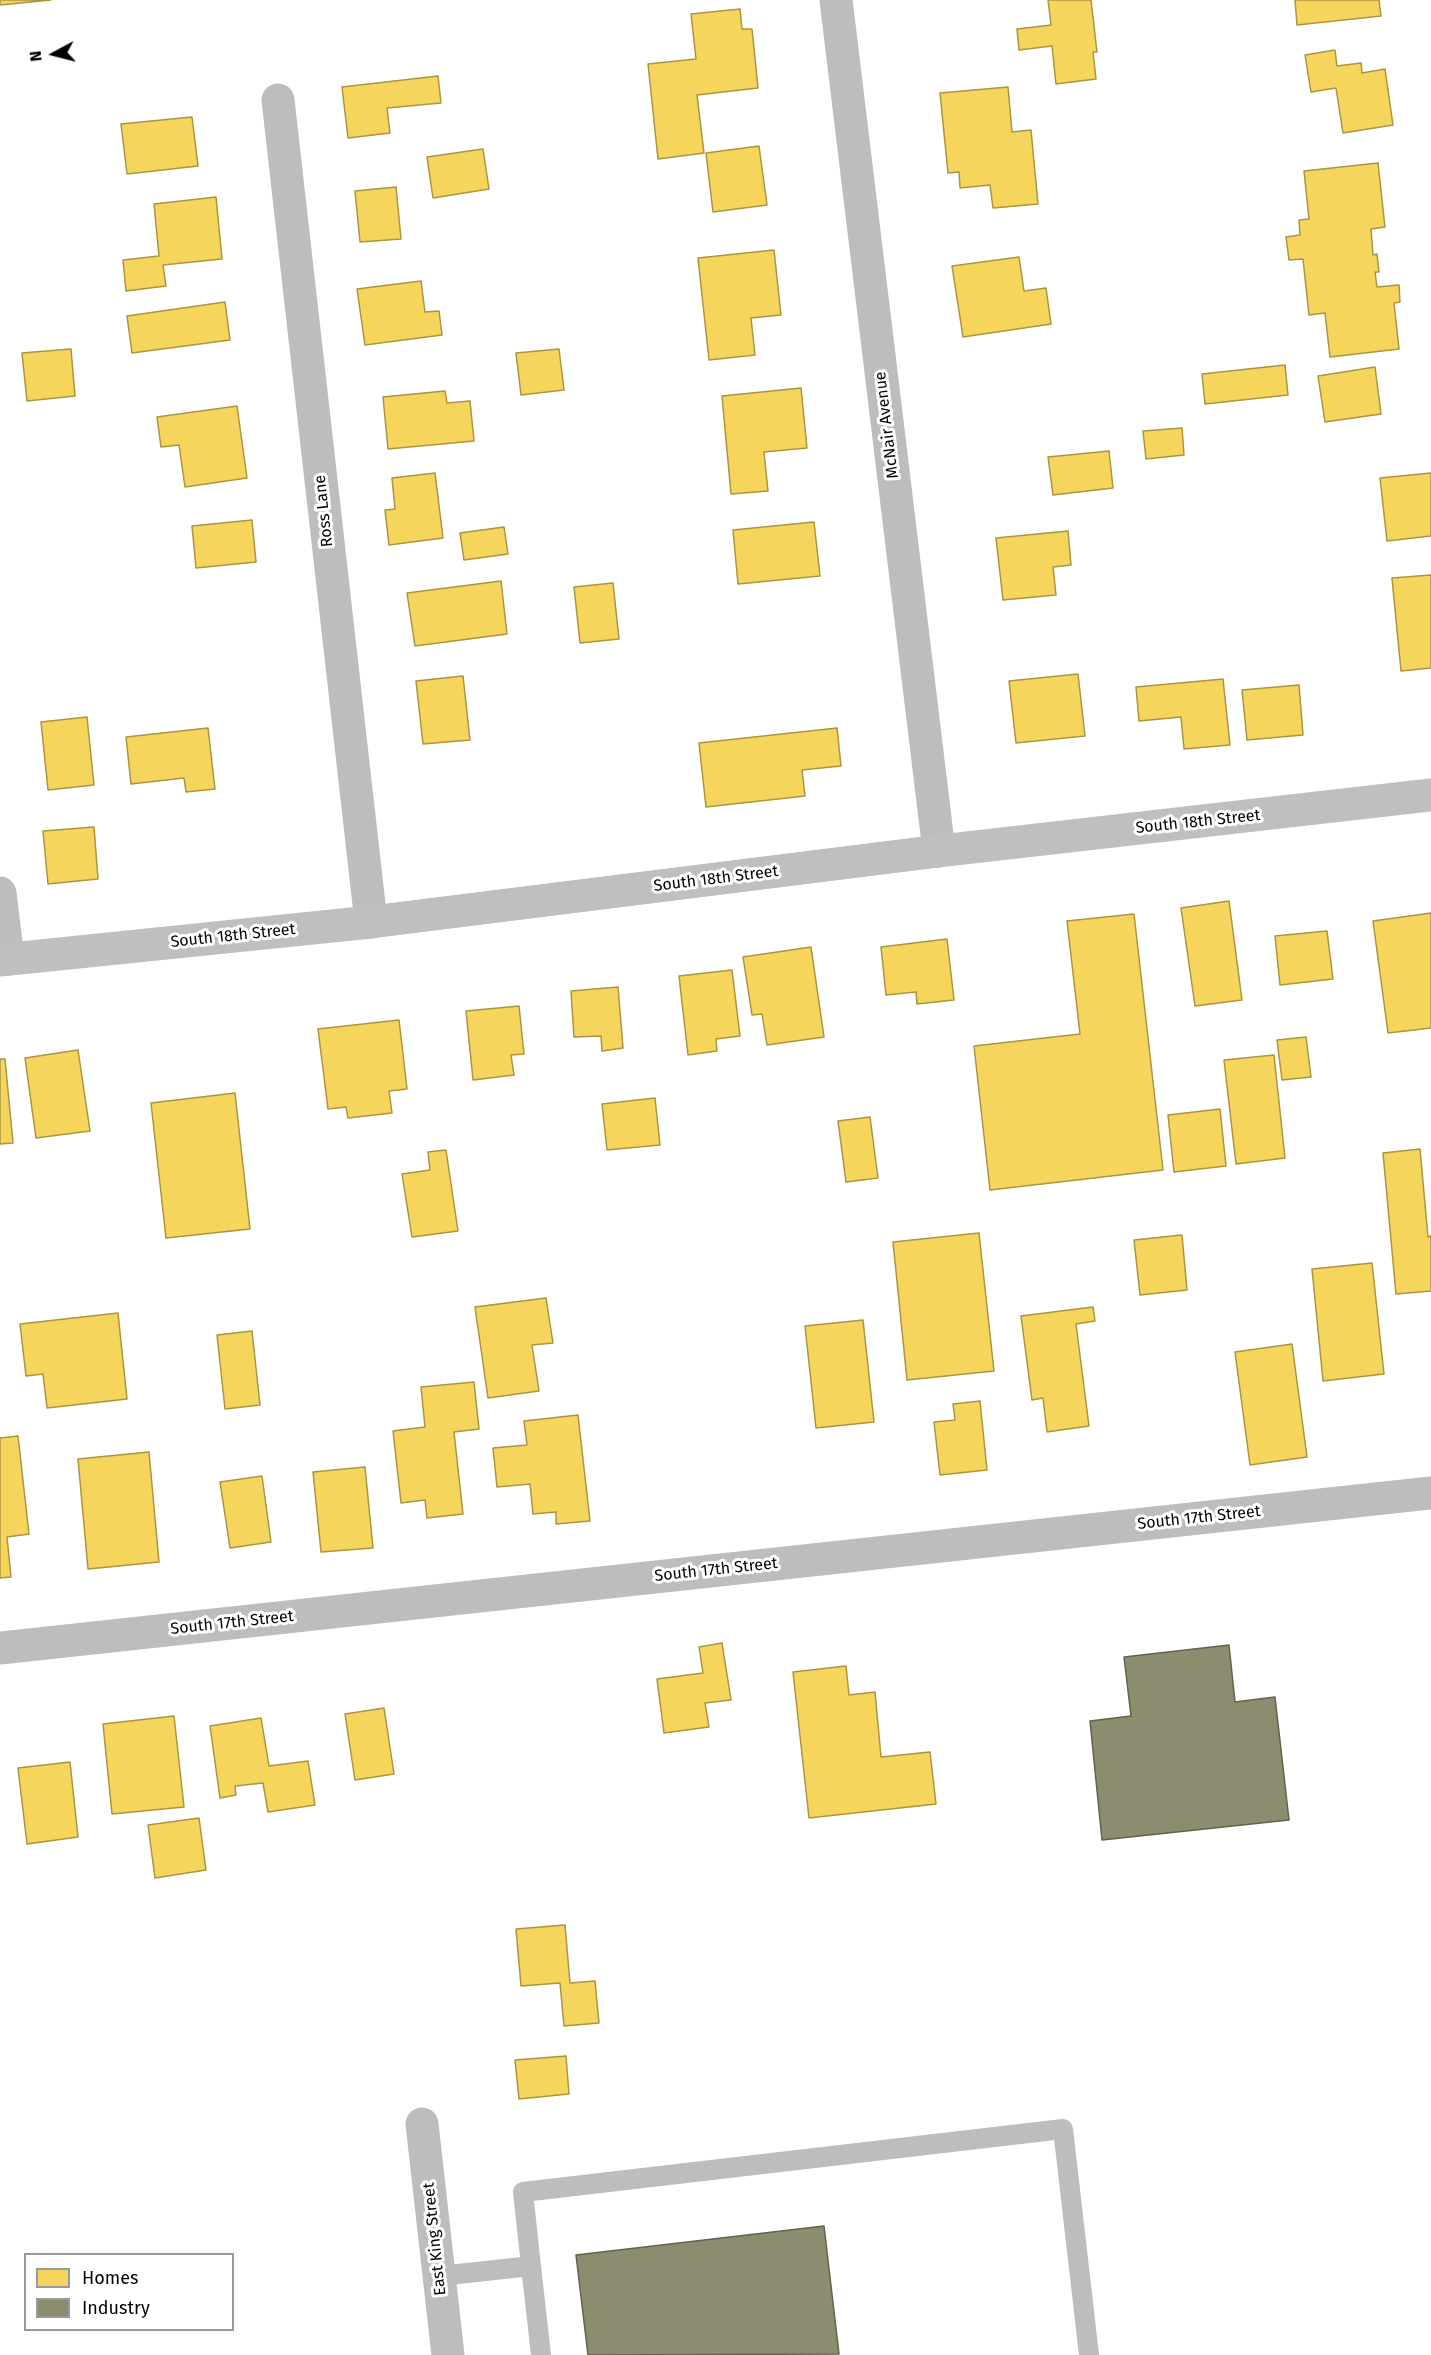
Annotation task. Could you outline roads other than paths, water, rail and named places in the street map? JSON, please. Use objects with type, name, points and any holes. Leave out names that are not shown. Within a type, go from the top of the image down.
[{"type":"street","name":"McNair Avenue","points":[[836,0],[939,851]]},
{"type":"street","name":"Ross Lane","points":[[278,100],[371,922]]},
{"type":"street","name":"South 18th Street","points":[[4,960],[371,922],[939,851],[1431,795]]},
{"type":"street","points":[[0,893],[4,960]]},
{"type":"street","name":"South 17th Street","points":[[0,1648],[1431,1493]]},
{"type":"street","name":"East King Street","points":[[422,2124],[448,2355]]},
{"type":"lane","points":[[542,2355],[522,2192],[1063,2128],[1089,2355]]},
{"type":"lane","points":[[440,2277],[531,2266]]}]
